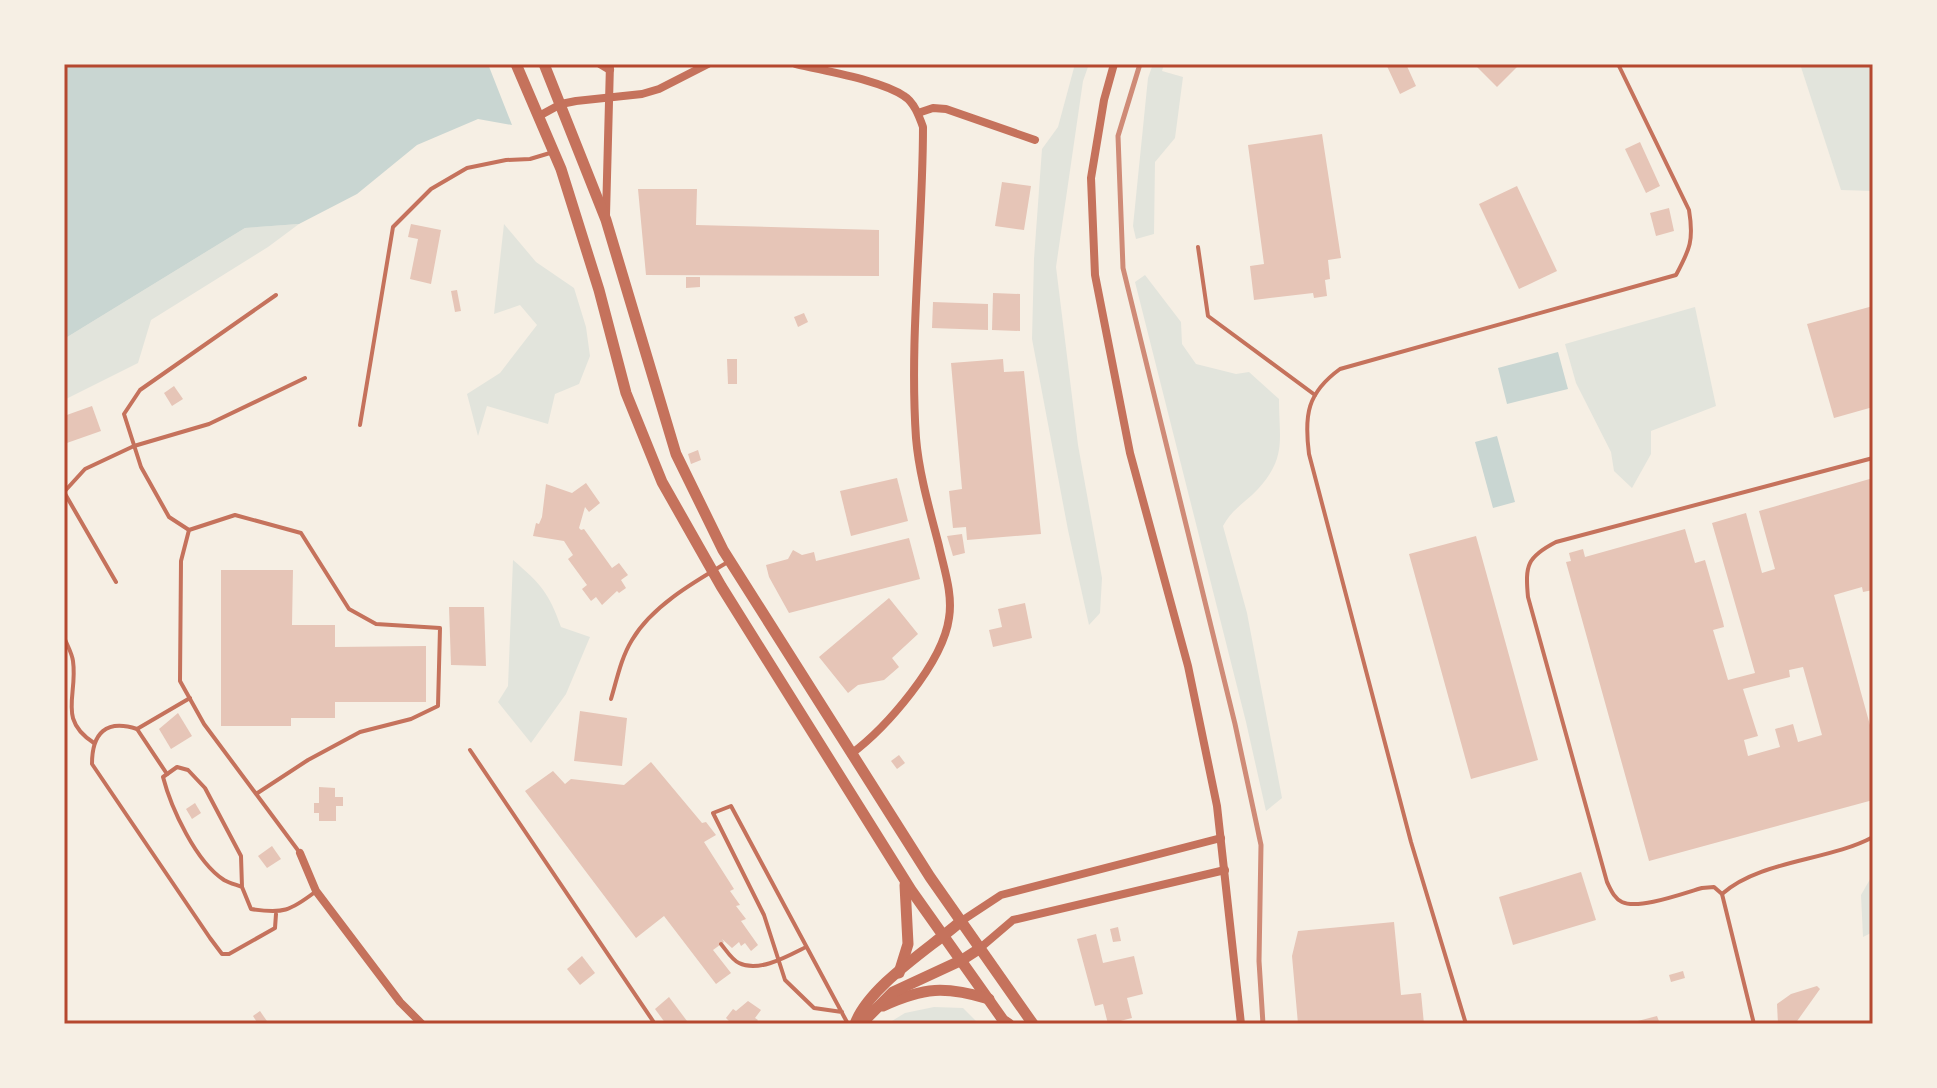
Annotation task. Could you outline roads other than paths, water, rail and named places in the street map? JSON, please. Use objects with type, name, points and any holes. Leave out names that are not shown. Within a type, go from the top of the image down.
[{"type":"street","points":[[516,64],[554,151],[599,290],[626,393],[662,482],[712,571],[905,880],[1009,1024]]},
{"type":"street","points":[[544,64],[606,220],[676,454],[730,560],[851,754],[960,922],[1033,1024]]},
{"type":"street","points":[[600,64],[610,67],[606,220]]},
{"type":"street","points":[[539,116],[561,104],[588,98],[626,98],[659,89],[708,64]]},
{"type":"street","points":[[796,64],[905,96],[918,113],[923,127],[915,355],[916,440],[930,514],[949,585],[949,618],[939,646],[913,690],[874,737],[851,754]]},
{"type":"street","points":[[1114,64],[1104,100],[1091,178],[1095,275],[1130,453],[1188,666],[1217,806],[1241,1024]]},
{"type":"street","points":[[918,113],[933,108],[946,109],[1035,140]]},
{"type":"street","points":[[858,1024],[861,1010],[899,973],[960,922],[1001,895],[1221,838]]},
{"type":"street","points":[[300,853],[316,891],[400,1002],[422,1024]]},
{"type":"street","points":[[858,1024],[893,992],[962,960],[1013,920],[1225,870]]},
{"type":"street","points":[[899,973],[908,944],[905,880]]},
{"type":"street","points":[[875,1010],[909,994],[927,990],[946,989],[989,999]]},
{"type":"lane","points":[[1466,1024],[1411,842],[1309,454],[1307,413],[1322,383],[1340,369],[1676,275],[1689,251],[1693,233],[1689,210],[1618,64]]},
{"type":"lane","points":[[360,425],[393,227],[431,189],[467,168],[506,160],[530,159],[554,151]]},
{"type":"lane","points":[[1198,247],[1208,316],[1315,395]]},
{"type":"lane","points":[[189,530],[169,517],[141,467],[124,414],[140,390],[276,295]]},
{"type":"lane","points":[[116,582],[64,492],[85,469],[134,446],[209,424],[305,378]]},
{"type":"lane","points":[[1754,1024],[1722,894],[1714,887],[1702,888],[1634,905],[1623,903],[1615,897],[1607,882],[1528,597],[1528,564],[1532,557],[1556,542],[1873,458]]},
{"type":"lane","points":[[189,530],[235,515],[301,533],[349,609],[376,624],[440,628],[438,706],[411,719],[360,732],[308,760],[256,794]]},
{"type":"lane","points":[[189,530],[181,561],[180,681],[204,724],[300,853]]},
{"type":"lane","points":[[611,699],[621,663],[633,639],[657,610],[730,560]]},
{"type":"lane","points":[[64,637],[73,659],[71,716],[81,735],[94,743]]},
{"type":"lane","points":[[137,729],[190,698]]},
{"type":"lane","points":[[167,774],[137,729],[123,724],[108,727],[94,743],[92,764],[96,772],[222,954],[229,954],[275,928],[276,913]]},
{"type":"lane","points":[[470,750],[655,1024]]},
{"type":"lane","points":[[242,887],[217,874],[186,834],[169,801],[163,777],[177,767],[188,770],[205,788],[241,856],[242,887],[251,909],[276,913],[292,909],[316,891]]},
{"type":"lane","points":[[842,1012],[814,1008],[785,980],[764,915],[713,813],[731,806],[806,947],[842,1012],[848,1024]]},
{"type":"lane","points":[[1722,894],[1731,886],[1792,862],[1862,843],[1873,837]]},
{"type":"lane","points":[[721,944],[737,963],[753,966],[779,960],[806,947]]},
{"type":"railway","points":[[1140,64],[1118,136],[1123,268],[1235,724],[1261,845],[1259,961],[1263,1024]]}]
